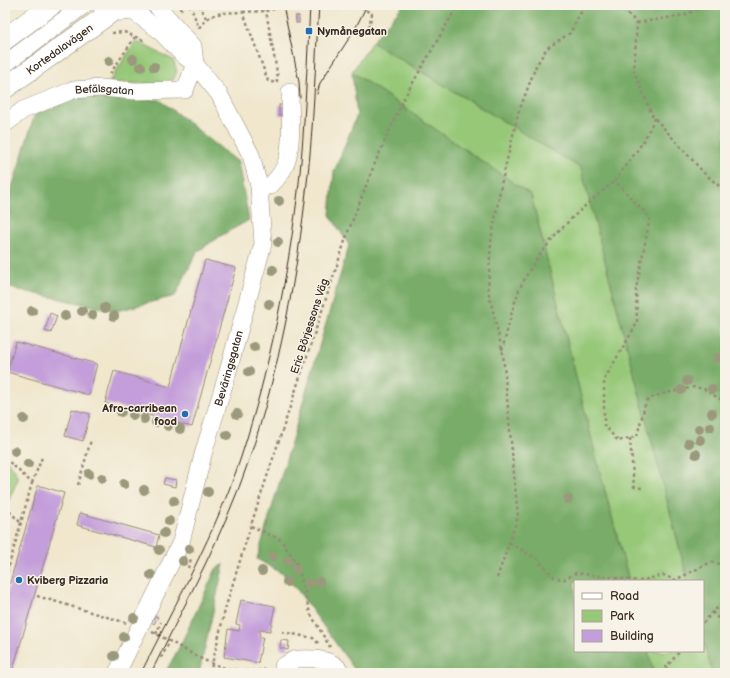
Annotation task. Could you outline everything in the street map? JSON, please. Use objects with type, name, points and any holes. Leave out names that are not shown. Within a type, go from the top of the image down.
[{"type":"main road","points":[[5,39],[51,5]]},
{"type":"main road","name":"Kortedalavägen","points":[[5,88],[122,7]]},
{"type":"street","points":[[5,64],[84,5]]},
{"type":"street","points":[[156,5],[164,24]]},
{"type":"street","points":[[122,7],[164,24],[194,46],[195,64]]},
{"type":"street","name":"Befälsgatan","points":[[5,124],[23,110],[73,90],[101,88],[134,91],[185,90],[195,64]]},
{"type":"street","name":"Beväringsgatan","points":[[117,673],[181,542],[204,451],[228,375],[263,244],[259,186],[251,155],[219,94],[195,64]]},
{"type":"street","points":[[259,186],[270,186],[280,176],[287,162],[290,136],[290,92]]},
{"type":"street","points":[[283,666],[296,659],[336,667]]},
{"type":"path","points":[[111,33],[124,32],[143,40],[164,24],[184,5]]},
{"type":"path","points":[[190,5],[199,28],[206,18],[217,14],[266,10],[289,5]]},
{"type":"path","points":[[199,5],[206,18]]},
{"type":"path","name":"Eric Börjessons Väg","points":[[210,673],[226,606],[250,526],[348,232],[375,163],[404,98],[458,5]]},
{"type":"path","points":[[497,578],[518,517],[502,350],[488,290],[494,227],[518,114],[536,66],[547,48],[570,33],[585,5]]},
{"type":"path","points":[[618,5],[637,23]]},
{"type":"path","points":[[637,23],[684,15],[705,5]]},
{"type":"path","points":[[361,7],[372,14],[369,26]]},
{"type":"path","points":[[243,12],[268,80],[272,84],[276,83],[278,78],[266,10]]},
{"type":"path","points":[[637,23],[634,71],[655,118],[704,173],[725,191]]},
{"type":"path","points":[[101,88],[136,37]]},
{"type":"path","points":[[502,350],[520,288],[542,253],[584,206],[616,181],[643,142],[655,118]]},
{"type":"path","points":[[616,181],[650,218],[636,289],[637,323],[604,380],[604,425],[618,441],[637,436],[646,401],[658,395],[694,387],[704,389],[725,402]]},
{"type":"path","points":[[630,438],[634,487],[642,488]]},
{"type":"path","points":[[78,485],[91,440]]},
{"type":"path","points":[[5,578],[32,483],[43,455]]},
{"type":"path","points":[[5,458],[32,483]]},
{"type":"path","points":[[5,507],[21,524]]},
{"type":"path","points":[[250,526],[280,540],[298,566],[310,613],[328,643],[336,667]]},
{"type":"path","points":[[510,543],[537,559],[554,577],[563,580],[576,573],[632,580]]},
{"type":"path","points":[[644,580],[663,575],[675,580],[711,562],[725,565]]},
{"type":"path","points":[[704,622],[725,599]]},
{"type":"path","points":[[712,612],[717,617],[725,636]]},
{"type":"path","points":[[156,634],[161,622]]},
{"type":"path","points":[[282,632],[313,638],[322,646],[336,667]]},
{"type":"path","points":[[161,658],[170,641]]},
{"type":"path","points":[[661,673],[679,652]]},
{"type":"path","points":[[211,665],[228,670],[258,672],[283,666]]},
{"type":"green space","points":[[403,5],[725,5],[725,673],[712,673],[704,641],[704,580],[688,580],[581,168],[372,42]]},
{"type":"green space","points":[[136,41],[173,60],[177,71],[174,79],[161,85],[109,82]]},
{"type":"green space","points":[[372,42],[581,168],[688,580],[629,580],[596,457],[531,195],[352,72]]},
{"type":"green space","points":[[352,72],[531,195],[596,457],[629,580],[574,580],[574,652],[648,652],[653,671],[652,673],[357,673],[299,592],[283,574],[257,559],[349,245],[330,215],[334,172],[357,115]]},
{"type":"green space","points":[[75,96],[160,100],[238,162],[249,220],[217,238],[197,252],[175,296],[116,311],[5,287],[5,210],[35,114]]},
{"type":"green space","points":[[5,459],[14,468],[18,479],[8,502],[6,502]]},
{"type":"green space","points":[[224,564],[199,673],[165,673],[180,646],[216,569]]},
{"type":"green space","points":[[704,641],[712,673],[652,673],[653,671],[648,652],[704,652]]},
{"type":"building","points":[[296,16],[299,16],[299,23],[296,23]]},
{"type":"building","points":[[279,105],[286,105],[286,115],[279,115]]},
{"type":"building","points":[[205,260],[236,268],[192,427],[105,403],[114,371],[170,387]]},
{"type":"building","points":[[50,313],[57,316],[51,333],[45,331]]},
{"type":"building","points":[[16,342],[97,364],[89,395],[7,372]]},
{"type":"building","points":[[72,409],[90,414],[83,441],[65,436]]},
{"type":"building","points":[[165,478],[176,480],[175,487],[163,484]]},
{"type":"building","points":[[38,485],[64,493],[12,673],[5,673],[5,600]]},
{"type":"building","points":[[80,513],[159,535],[156,547],[77,525]]},
{"type":"building","points":[[241,600],[275,606],[270,631],[260,630],[259,637],[263,637],[258,663],[224,657],[228,629],[239,631],[240,625],[236,624]]},
{"type":"building","points":[[155,616],[158,617],[154,624],[151,622]]},
{"type":"building","points":[[281,640],[289,641],[288,650],[280,648]]},
{"type":"tram line","points":[[283,5],[299,82],[300,98]]},
{"type":"tram line","points":[[141,673],[208,540],[220,512],[241,457],[261,390],[277,322],[295,218],[301,161],[310,5]]},
{"type":"tram line","points":[[151,673],[216,541],[239,488],[260,426],[278,358],[286,323],[303,218],[311,139],[319,5]]},
{"type":"tram line","points":[[317,94],[320,83],[355,29],[367,5]]},
{"type":"place","name":"Nymånegatan","points":[[309,31]]},
{"type":"place","name":"Afro-carribean food","points":[[185,414]]},
{"type":"place","name":"Kviberg Pizzaria","points":[[19,580]]}]
